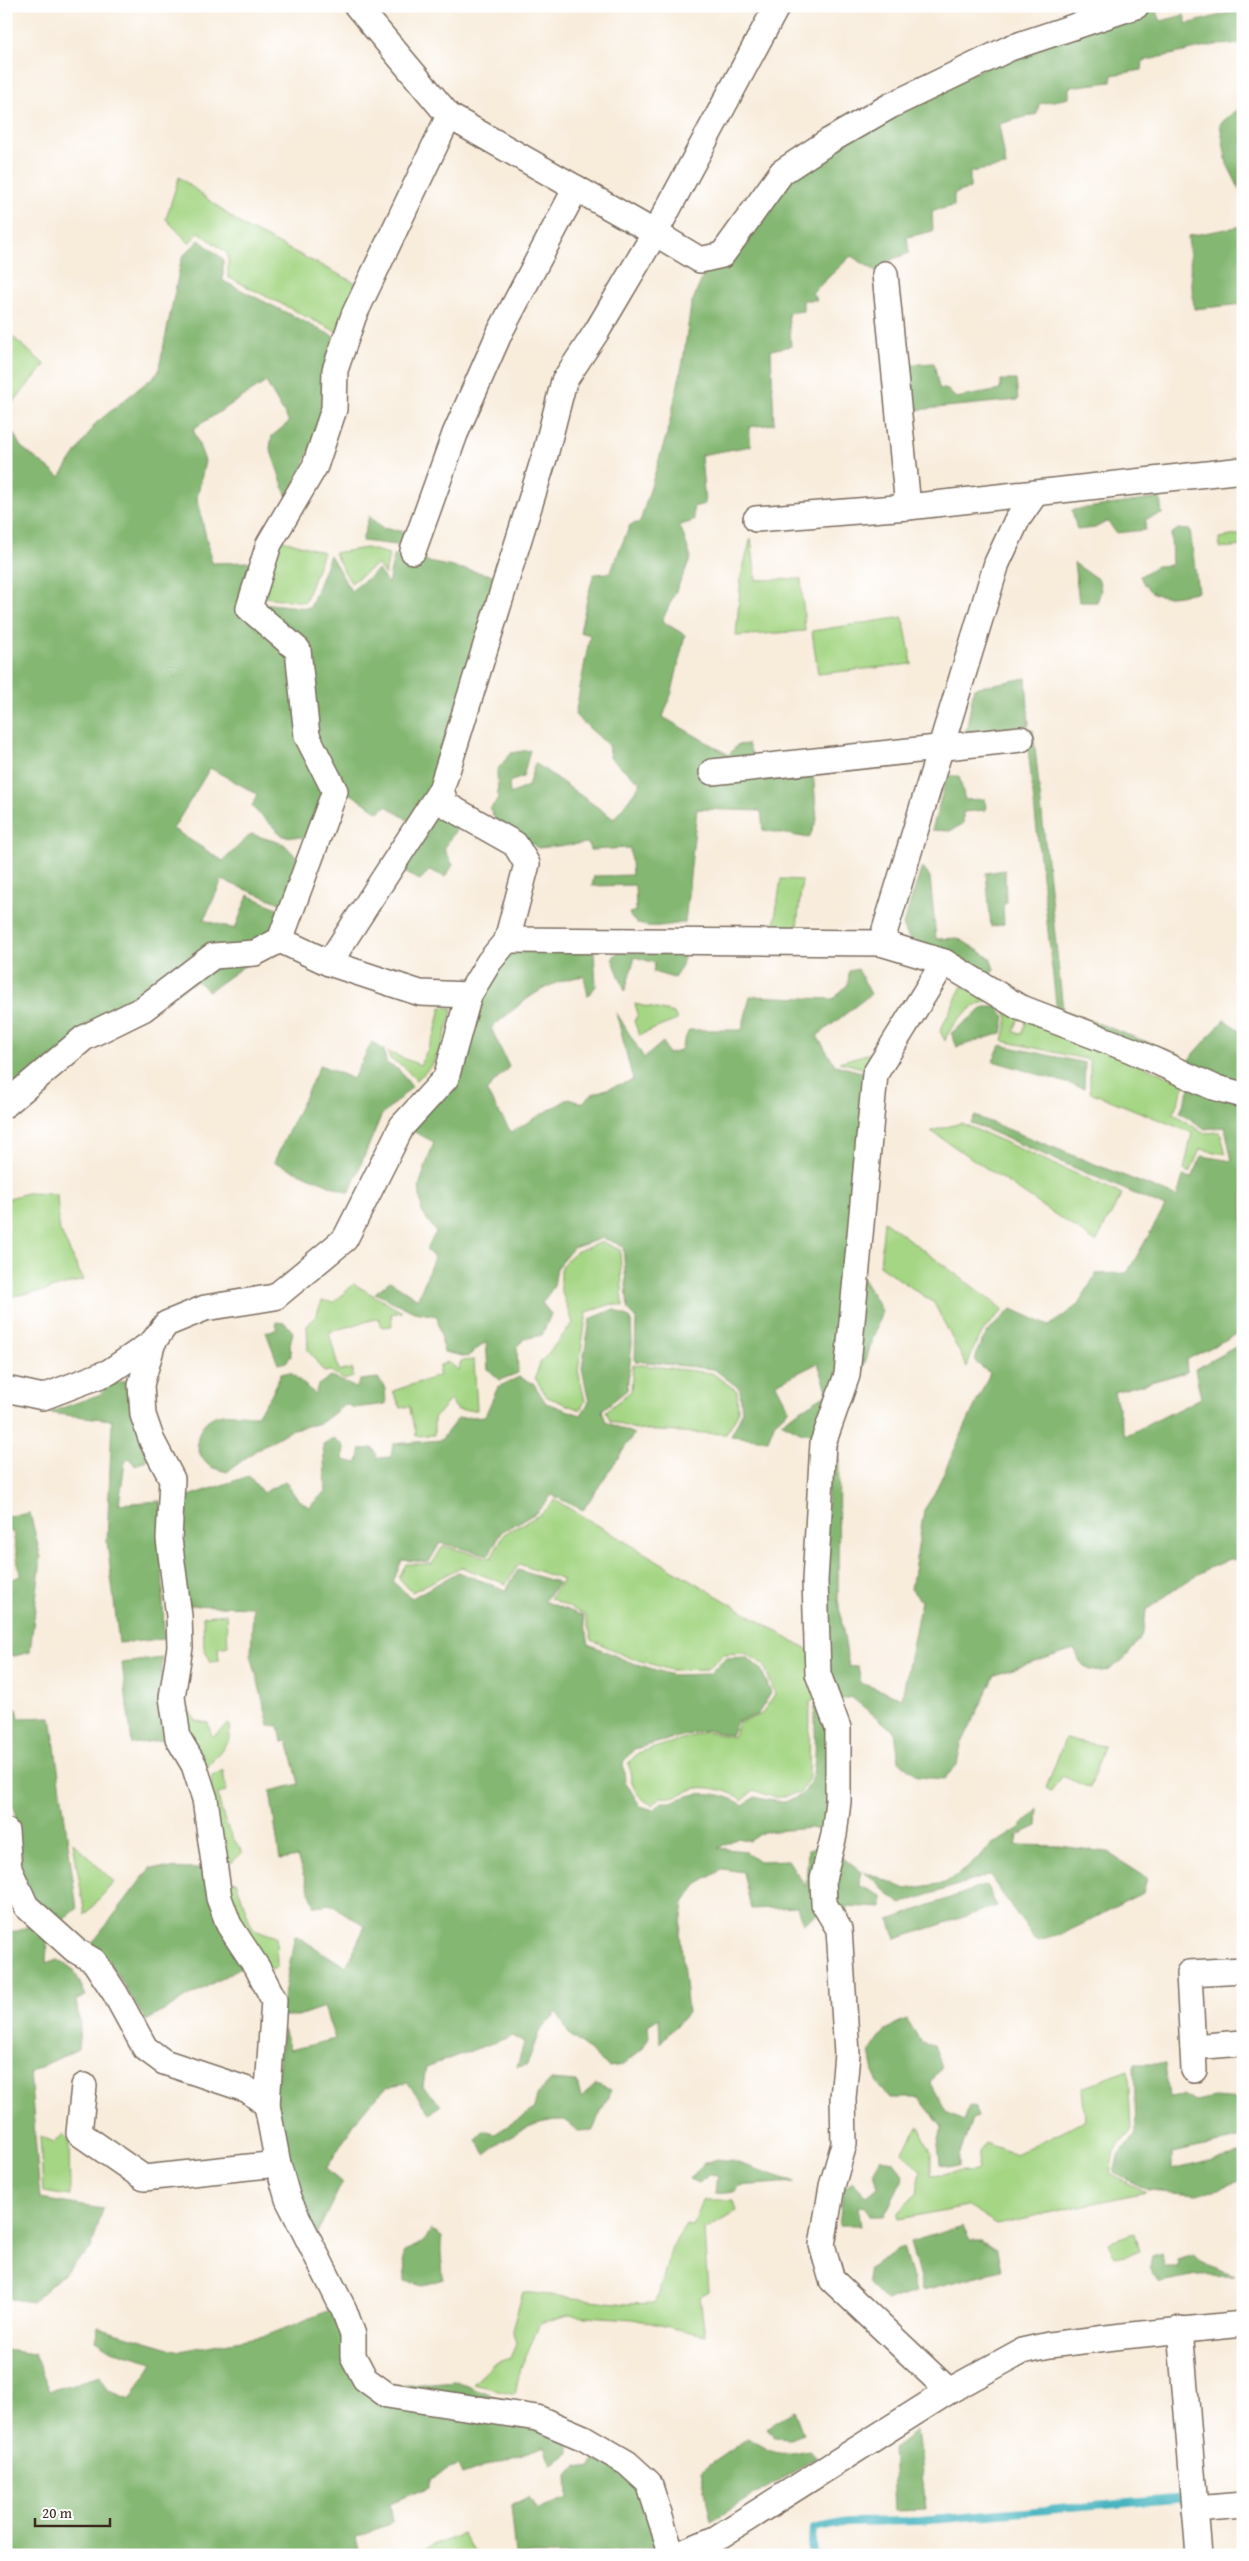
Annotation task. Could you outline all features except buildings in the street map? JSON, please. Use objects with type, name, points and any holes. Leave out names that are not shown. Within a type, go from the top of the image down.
[{"type":"street","points":[[330,963],[442,790],[545,455],[564,381],[597,331],[656,232],[776,6]]},
{"type":"street","points":[[370,10],[449,116],[656,232],[700,260],[722,255],[782,172],[890,106],[1010,48],[1136,6]]},
{"type":"street","points":[[6,1104],[84,1038],[143,1010],[213,956],[255,953],[280,940],[335,791],[307,736],[298,650],[249,608],[269,544],[315,466],[334,409],[335,370],[354,315],[449,116]]},
{"type":"street","points":[[413,551],[455,434],[500,332],[576,188]]},
{"type":"street","points":[[884,274],[908,507]]},
{"type":"street","points":[[756,519],[908,507],[1243,470]]},
{"type":"street","points":[[882,944],[996,562],[1017,520],[1035,494]]},
{"type":"street","points":[[712,772],[1021,739]]},
{"type":"street","points":[[6,1390],[43,1397],[109,1372],[153,1342],[166,1324],[185,1315],[205,1308],[275,1297],[345,1239],[402,1126],[446,1078],[469,995],[488,962],[507,940],[528,864],[515,844],[446,805],[442,790]]},
{"type":"street","points":[[280,940],[330,963],[420,993],[469,995]]},
{"type":"street","points":[[507,940],[882,944],[944,962],[1019,1007],[1131,1050],[1213,1087],[1243,1095]]},
{"type":"street","points":[[944,962],[875,1074],[847,1375],[823,1443],[815,1581],[818,1674],[838,1728],[838,1801],[834,1835],[823,1880],[824,1904],[840,1929],[847,2054],[843,2098],[844,2144],[832,2186],[822,2245],[832,2280],[949,2391]]},
{"type":"street","points":[[153,1342],[141,1385],[143,1415],[152,1441],[172,1479],[169,1540],[180,1624],[180,1647],[172,1696],[178,1738],[194,1765],[205,1799],[219,1898],[230,1925],[258,1969],[274,2000],[267,2106],[278,2164],[288,2199],[344,2310],[353,2335],[353,2356],[365,2380],[387,2395],[537,2418],[584,2438],[627,2463],[649,2483],[672,2555]]},
{"type":"street","points":[[6,1831],[9,1869],[26,1906],[76,1950],[94,1961],[115,1993],[146,2048],[164,2062],[248,2090],[267,2106]]},
{"type":"street","points":[[1243,1970],[1189,1973],[1194,2058],[1243,2043]]},
{"type":"street","points":[[84,2086],[79,2134],[144,2178],[278,2164]]},
{"type":"street","points":[[677,2555],[714,2539],[949,2391],[1022,2352],[1049,2345],[1180,2329],[1243,2324]]},
{"type":"street","points":[[1180,2329],[1199,2555]]},
{"type":"street","points":[[1195,2502],[1236,2505]]},
{"type":"green space","points":[[1153,6],[1161,21],[1184,15],[1187,24],[1243,9],[1243,44],[1215,45],[1143,61],[1142,70],[1112,75],[1111,82],[1069,87],[1069,98],[1039,104],[1037,114],[999,124],[1006,166],[970,172],[970,188],[954,194],[954,206],[932,211],[933,231],[907,237],[909,253],[888,261],[876,271],[851,256],[812,293],[817,300],[803,300],[803,311],[788,313],[791,346],[771,350],[774,424],[749,427],[751,446],[701,455],[705,504],[693,507],[694,521],[680,525],[691,558],[662,621],[685,635],[672,692],[663,717],[729,755],[737,745],[748,744],[761,776],[813,771],[817,820],[809,838],[763,830],[761,811],[697,809],[685,923],[661,926],[638,924],[632,920],[629,913],[636,911],[635,885],[592,886],[594,876],[632,875],[630,848],[590,850],[588,843],[538,848],[496,821],[490,809],[498,799],[497,770],[511,753],[530,750],[523,777],[509,782],[510,794],[528,786],[535,763],[614,819],[641,783],[610,758],[608,745],[575,715],[590,635],[580,632],[594,574],[610,573],[630,525],[640,522],[668,430],[683,361],[691,305],[707,267],[787,177],[894,111],[1023,49]]},
{"type":"green space","points":[[1243,104],[1243,196],[1227,164],[1220,124]]},
{"type":"green space","points":[[179,177],[243,226],[358,284],[337,332],[228,277],[228,254],[199,232],[189,243],[166,219]]},
{"type":"green space","points":[[1243,226],[1243,304],[1194,309],[1188,236]]},
{"type":"green space","points":[[199,240],[223,259],[223,281],[335,337],[321,425],[288,500],[270,448],[272,436],[289,422],[266,382],[193,429],[205,461],[197,498],[212,563],[250,562],[261,603],[310,608],[330,555],[351,591],[378,570],[388,584],[394,555],[497,576],[430,792],[460,823],[444,849],[453,865],[445,877],[430,870],[420,880],[398,869],[422,829],[386,806],[379,812],[351,794],[321,792],[311,838],[283,836],[252,807],[257,794],[210,768],[173,829],[223,861],[251,834],[284,844],[301,862],[285,905],[222,880],[204,920],[235,929],[248,895],[284,911],[274,935],[6,1095],[6,420],[21,447],[60,477],[96,423],[158,373],[182,257]]},
{"type":"green space","points":[[6,331],[45,365],[8,408]]},
{"type":"green space","points":[[934,363],[939,388],[948,390],[956,398],[1000,390],[1001,380],[1016,380],[1018,400],[905,411],[902,365]]},
{"type":"green space","points":[[1160,498],[1162,514],[1146,519],[1145,530],[1116,533],[1108,521],[1095,528],[1077,530],[1072,510]]},
{"type":"green space","points":[[369,516],[382,528],[406,532],[405,546],[362,541]]},
{"type":"green space","points":[[1178,529],[1190,530],[1198,592],[1172,596],[1157,595],[1150,591],[1140,576],[1157,566],[1172,565],[1171,534]]},
{"type":"green space","points":[[1243,534],[1243,546],[1220,548],[1219,538]]},
{"type":"green space","points":[[751,538],[756,580],[801,579],[805,631],[736,636],[741,576]]},
{"type":"green space","points":[[280,539],[323,552],[305,602],[264,597]]},
{"type":"green space","points":[[366,548],[389,554],[385,575],[377,564],[351,583],[334,553]]},
{"type":"green space","points":[[1074,563],[1099,580],[1101,591],[1097,602],[1079,602]]},
{"type":"green space","points":[[903,617],[912,664],[818,674],[812,631]]},
{"type":"green space","points":[[1026,678],[1029,725],[966,732],[974,688]]},
{"type":"green space","points":[[1026,730],[1033,730],[1063,1010],[1181,1055],[1176,1061],[1057,1013]]},
{"type":"green space","points":[[947,776],[959,776],[965,800],[985,799],[986,810],[963,812],[963,824],[950,831],[932,830]]},
{"type":"green space","points":[[922,867],[930,877],[936,939],[958,938],[990,958],[994,969],[987,979],[908,937],[903,925]]},
{"type":"green space","points":[[1005,870],[1006,903],[1003,906],[1004,924],[991,927],[986,873]]},
{"type":"green space","points":[[781,879],[802,880],[797,927],[774,925]]},
{"type":"green space","points":[[507,949],[594,950],[596,986],[588,996],[584,976],[556,983],[534,994],[491,1028],[509,1067],[486,1091],[511,1132],[570,1098],[582,1103],[592,1094],[633,1080],[616,1012],[644,1058],[663,1042],[668,1054],[680,1051],[689,1030],[742,1030],[750,996],[833,999],[848,984],[849,971],[858,969],[871,994],[817,1036],[835,1065],[869,1074],[843,1375],[819,1435],[802,1433],[781,1422],[828,1393],[818,1363],[776,1384],[789,1409],[775,1422],[768,1440],[731,1436],[742,1413],[740,1389],[714,1369],[635,1361],[636,1318],[628,1310],[623,1246],[603,1238],[573,1248],[557,1267],[554,1286],[542,1303],[551,1314],[542,1335],[524,1339],[517,1347],[518,1373],[500,1380],[488,1369],[486,1342],[467,1357],[444,1352],[437,1316],[414,1312],[375,1293],[390,1281],[418,1299],[434,1257],[426,1250],[436,1232],[422,1212],[419,1186],[434,1142],[405,1127],[451,1083],[474,997]]},
{"type":"green space","points":[[618,952],[685,954],[681,968],[674,978],[653,972],[655,963],[635,957],[625,991],[612,958]]},
{"type":"green space","points":[[228,963],[247,964],[209,991],[195,980]]},
{"type":"green space","points":[[962,986],[990,1000],[983,1002],[963,1015],[952,1028],[945,1041],[940,1031]]},
{"type":"green space","points":[[635,1004],[674,1013],[677,1020],[639,1035],[634,1021],[638,1014]]},
{"type":"green space","points":[[1002,1004],[1019,1017],[1014,1032],[1022,1034],[1027,1019],[1186,1083],[1173,1113],[1203,1133],[1220,1132],[1226,1154],[1200,1149],[1190,1173],[1184,1170],[1192,1133],[1090,1092],[1090,1060],[1003,1041],[1008,1018]]},
{"type":"green space","points":[[441,1007],[453,1008],[441,1048],[431,1065],[416,1080],[403,1066],[390,1059],[388,1052],[420,1065],[435,1034]]},
{"type":"green space","points":[[985,1007],[998,1007],[1005,1017],[1002,1033],[957,1047],[951,1033]]},
{"type":"green space","points":[[1224,1020],[1243,1032],[1243,1087],[1184,1065]]},
{"type":"green space","points":[[372,1042],[384,1050],[386,1063],[399,1070],[412,1087],[381,1116],[349,1193],[274,1162],[320,1065],[353,1079]]},
{"type":"green space","points":[[1000,1045],[1085,1063],[1084,1088],[993,1061]]},
{"type":"green space","points":[[881,1050],[871,1070],[839,1062]]},
{"type":"green space","points":[[1191,1086],[1243,1102],[1243,1331],[1186,1360],[1187,1372],[1114,1392],[1125,1436],[1201,1398],[1195,1369],[1243,1343],[1243,1559],[1231,1560],[1205,1570],[1146,1610],[1144,1628],[1138,1641],[1126,1657],[1110,1669],[1093,1671],[1084,1666],[1074,1649],[995,1675],[961,1745],[957,1765],[944,1779],[918,1777],[899,1761],[895,1732],[851,1697],[839,1700],[825,1672],[828,1443],[862,1277],[882,1311],[839,1441],[838,1600],[849,1667],[858,1666],[861,1683],[902,1698],[921,1601],[911,1589],[924,1510],[933,1496],[990,1373],[975,1362],[980,1346],[988,1332],[1012,1309],[1049,1326],[1078,1305],[1096,1274],[1127,1273],[1165,1207],[971,1123],[975,1116],[1177,1197],[1183,1176],[1192,1178],[1202,1156],[1232,1161],[1225,1127],[1205,1129],[1180,1112]]},
{"type":"green space","points":[[961,1123],[1122,1194],[1096,1242],[931,1131]]},
{"type":"green space","points":[[27,1193],[57,1194],[59,1228],[83,1280],[43,1291],[6,1297],[6,1199]]},
{"type":"green space","points":[[884,1221],[1004,1310],[991,1322],[981,1336],[973,1350],[967,1367],[934,1303],[880,1266]]},
{"type":"green space","points":[[603,1242],[620,1250],[623,1306],[612,1304],[587,1312],[578,1370],[585,1401],[580,1410],[547,1397],[535,1378],[540,1363],[573,1323],[561,1290],[561,1266],[575,1252]]},
{"type":"green space","points":[[354,1284],[402,1312],[391,1314],[392,1326],[382,1327],[379,1318],[329,1332],[339,1371],[353,1369],[353,1377],[344,1380],[331,1371],[324,1372],[308,1350],[307,1326],[316,1316],[322,1301],[334,1302]]},
{"type":"green space","points":[[614,1309],[631,1319],[632,1344],[627,1390],[602,1410],[606,1422],[634,1434],[583,1510],[552,1495],[536,1513],[501,1532],[489,1555],[440,1543],[429,1562],[402,1560],[393,1582],[412,1598],[458,1572],[506,1590],[518,1570],[559,1583],[544,1601],[583,1616],[589,1644],[627,1661],[672,1675],[709,1674],[725,1658],[746,1657],[761,1669],[771,1693],[758,1714],[737,1722],[731,1735],[705,1730],[634,1749],[623,1762],[625,1781],[640,1806],[654,1810],[662,1802],[671,1802],[700,1794],[723,1796],[743,1805],[755,1797],[778,1801],[795,1799],[805,1790],[812,1778],[815,1762],[815,1707],[822,1703],[831,1731],[828,1831],[810,1828],[763,1832],[750,1841],[738,1838],[718,1848],[745,1851],[759,1861],[788,1860],[806,1887],[808,1850],[824,1846],[820,1912],[803,1924],[797,1907],[751,1909],[743,1872],[723,1869],[696,1885],[684,1903],[680,1933],[688,2013],[660,2043],[659,2018],[648,2025],[649,2037],[642,2049],[623,2065],[609,2067],[569,2034],[557,2012],[539,2032],[527,2065],[517,2067],[524,2043],[512,2036],[426,2067],[423,2087],[441,2105],[430,2113],[408,2083],[386,2088],[361,2113],[326,2169],[342,2183],[316,2235],[301,2204],[274,2103],[283,2029],[290,2050],[335,2039],[324,2007],[298,2016],[280,2016],[295,1935],[346,1967],[365,1926],[330,1904],[315,1906],[297,1857],[280,1860],[270,1791],[299,1784],[288,1741],[282,1742],[279,1726],[269,1725],[251,1654],[253,1607],[186,1605],[177,1500],[249,1476],[263,1493],[285,1481],[296,1497],[309,1507],[326,1491],[323,1444],[334,1438],[344,1446],[343,1460],[358,1463],[361,1449],[373,1448],[378,1458],[391,1457],[393,1444],[441,1440],[458,1418],[485,1416],[498,1387],[519,1377],[534,1384],[546,1403],[581,1415],[589,1402],[582,1368],[590,1319]]},
{"type":"green space","points":[[276,1322],[285,1323],[293,1332],[290,1344],[291,1356],[286,1362],[278,1364],[266,1332],[277,1329]]},
{"type":"green space","points":[[474,1360],[477,1410],[456,1410],[451,1399],[434,1418],[434,1435],[416,1436],[410,1406],[401,1408],[393,1391],[438,1376],[440,1365],[449,1362],[458,1370],[461,1361]]},
{"type":"green space","points":[[633,1364],[712,1373],[737,1391],[738,1413],[726,1434],[638,1430],[610,1421],[606,1411],[631,1391]]},
{"type":"green space","points":[[290,1372],[315,1394],[318,1385],[331,1376],[356,1388],[360,1380],[378,1378],[385,1388],[386,1404],[354,1408],[346,1404],[321,1423],[293,1429],[259,1448],[227,1472],[208,1465],[199,1451],[198,1444],[200,1430],[204,1424],[210,1419],[223,1414],[257,1415],[273,1392],[281,1374]]},
{"type":"green space","points":[[128,1380],[150,1458],[135,1466],[130,1458],[125,1462],[119,1504],[161,1501],[164,1639],[119,1643],[107,1542],[112,1420],[48,1413],[101,1394],[109,1385]]},
{"type":"green space","points":[[555,1500],[812,1652],[819,1698],[810,1702],[809,1778],[800,1793],[775,1798],[754,1790],[742,1800],[733,1794],[721,1790],[698,1788],[676,1796],[661,1797],[653,1805],[641,1798],[634,1788],[630,1776],[629,1762],[638,1753],[705,1732],[733,1737],[739,1723],[762,1714],[775,1694],[764,1665],[745,1653],[724,1654],[707,1669],[671,1670],[628,1657],[592,1640],[585,1615],[550,1598],[563,1580],[519,1564],[506,1584],[461,1567],[412,1592],[399,1578],[406,1564],[432,1564],[443,1546],[491,1558],[504,1534],[541,1514]]},
{"type":"green space","points":[[30,1513],[41,1558],[30,1652],[15,1656],[6,1655],[6,1582],[20,1576],[13,1532],[6,1531],[6,1517]]},
{"type":"green space","points":[[226,1614],[228,1646],[218,1648],[219,1661],[211,1662],[204,1648],[203,1616]]},
{"type":"green space","points":[[162,1658],[162,1714],[168,1739],[132,1744],[122,1663]]},
{"type":"green space","points":[[183,1702],[196,1721],[208,1723],[212,1737],[229,1724],[230,1739],[206,1769],[191,1740]]},
{"type":"green space","points":[[6,1709],[17,1709],[19,1718],[51,1717],[77,1909],[62,1921],[31,1897],[16,1859],[15,1810],[6,1794]]},
{"type":"green space","points":[[1065,1739],[1104,1746],[1090,1788],[1062,1776],[1051,1791],[1046,1788]]},
{"type":"green space","points":[[223,1770],[226,1791],[218,1794],[221,1810],[226,1825],[243,1852],[231,1863],[215,1833],[211,1789],[212,1776]]},
{"type":"green space","points":[[1038,1809],[1037,1826],[1018,1835],[1016,1845],[1060,1846],[1107,1852],[1147,1878],[1143,1893],[1076,1927],[1036,1941],[989,1875],[900,1904],[864,1871],[906,1889],[945,1883],[965,1870],[991,1846],[1018,1829]]},
{"type":"green space","points":[[73,1842],[114,1882],[85,1915]]},
{"type":"green space","points":[[835,1852],[861,1872],[860,1886],[882,1896],[882,1908],[848,1906],[847,1917],[838,1916],[829,1870]]},
{"type":"green space","points":[[150,1868],[203,1869],[243,1966],[146,2021],[109,1961],[91,1945]]},
{"type":"green space","points":[[236,1881],[252,1928],[276,1937],[277,1967],[270,1969],[240,1928],[226,1884]]},
{"type":"green space","points":[[986,1885],[997,1906],[896,1939],[889,1920]]},
{"type":"green space","points":[[35,1924],[47,1937],[46,1963],[57,1959],[74,1970],[86,1996],[76,1999],[80,2029],[78,2049],[30,2072],[40,2199],[103,2209],[91,2249],[32,2302],[6,2298],[6,1935]]},
{"type":"green space","points":[[907,2019],[921,2042],[934,2045],[942,2067],[931,2083],[947,2113],[964,2120],[969,2106],[976,2108],[978,2117],[972,2119],[959,2156],[959,2168],[940,2164],[938,2145],[942,2127],[919,2098],[890,2098],[876,2082],[870,2052],[877,2040],[885,2032]]},
{"type":"green space","points":[[1134,2064],[1165,2064],[1169,2097],[1183,2095],[1195,2102],[1214,2098],[1243,2100],[1243,2138],[1172,2153],[1172,2170],[1243,2153],[1243,2181],[1197,2194],[1148,2190],[1114,2173],[1118,2156],[1136,2133]]},
{"type":"green space","points":[[1128,2070],[1131,2131],[1114,2151],[1110,2174],[1145,2192],[997,2224],[967,2206],[899,2219],[898,2214],[917,2191],[921,2172],[902,2152],[919,2126],[931,2153],[931,2175],[976,2171],[979,2152],[986,2143],[1015,2154],[1085,2120],[1082,2088]]},
{"type":"green space","points":[[551,2080],[577,2082],[581,2098],[596,2084],[611,2090],[593,2130],[577,2131],[565,2120],[543,2122],[512,2135],[485,2154],[476,2140],[483,2131],[495,2134],[534,2109],[537,2095]]},
{"type":"green space","points":[[63,2135],[69,2140],[70,2196],[43,2192],[40,2136],[54,2142]]},
{"type":"green space","points":[[717,2159],[732,2161],[795,2182],[738,2186],[736,2191],[715,2193],[717,2176],[709,2175],[699,2183],[690,2179],[703,2164]]},
{"type":"green space","points":[[881,2159],[894,2161],[904,2177],[884,2216],[870,2216],[865,2207],[858,2206],[861,2226],[839,2226],[843,2189],[853,2182],[867,2196],[878,2187],[874,2171]]},
{"type":"green space","points":[[703,2200],[734,2200],[737,2211],[704,2231],[708,2292],[700,2297],[705,2335],[633,2319],[569,2315],[540,2323],[521,2367],[515,2394],[473,2384],[494,2364],[510,2358],[516,2344],[512,2330],[523,2292],[626,2304],[656,2303],[672,2247],[686,2224],[693,2226]]},
{"type":"green space","points":[[963,2226],[970,2240],[981,2240],[997,2250],[1001,2270],[923,2290],[910,2242]]},
{"type":"green space","points":[[431,2230],[442,2237],[443,2279],[423,2286],[405,2281],[404,2252],[424,2242]]},
{"type":"green space","points":[[1134,2233],[1139,2252],[1115,2257],[1108,2242]]},
{"type":"green space","points":[[903,2247],[916,2292],[886,2301],[869,2284],[868,2268]]},
{"type":"green space","points":[[1161,2253],[1165,2267],[1178,2267],[1177,2259],[1193,2254],[1203,2263],[1235,2275],[1196,2276],[1160,2283],[1150,2267],[1152,2256]]},
{"type":"green space","points":[[335,2308],[358,2379],[398,2386],[454,2381],[516,2405],[569,2444],[569,2453],[552,2465],[545,2446],[462,2475],[458,2466],[429,2478],[429,2487],[390,2503],[393,2523],[356,2537],[360,2555],[6,2555],[6,2383],[11,2377],[6,2374],[6,2350],[34,2354],[50,2391],[100,2376],[109,2391],[131,2399],[153,2362],[111,2350],[95,2340],[98,2327],[180,2351],[268,2335]]},
{"type":"green space","points":[[794,2410],[803,2434],[791,2439],[775,2438],[767,2428]]},
{"type":"green space","points":[[917,2430],[926,2509],[895,2510],[892,2449]]},
{"type":"green space","points":[[749,2438],[764,2448],[777,2453],[809,2450],[817,2458],[711,2521],[701,2471]]},
{"type":"green space","points":[[596,2455],[628,2477],[646,2497],[657,2547],[582,2555],[516,2555],[511,2506],[529,2497],[537,2510],[568,2498],[567,2475],[577,2466],[591,2468]]},
{"type":"green space","points":[[463,2534],[476,2555],[411,2555]]},
{"type":"waterway","points":[[812,2555],[814,2529],[847,2522],[920,2521],[1186,2498],[1191,2501]]}]
